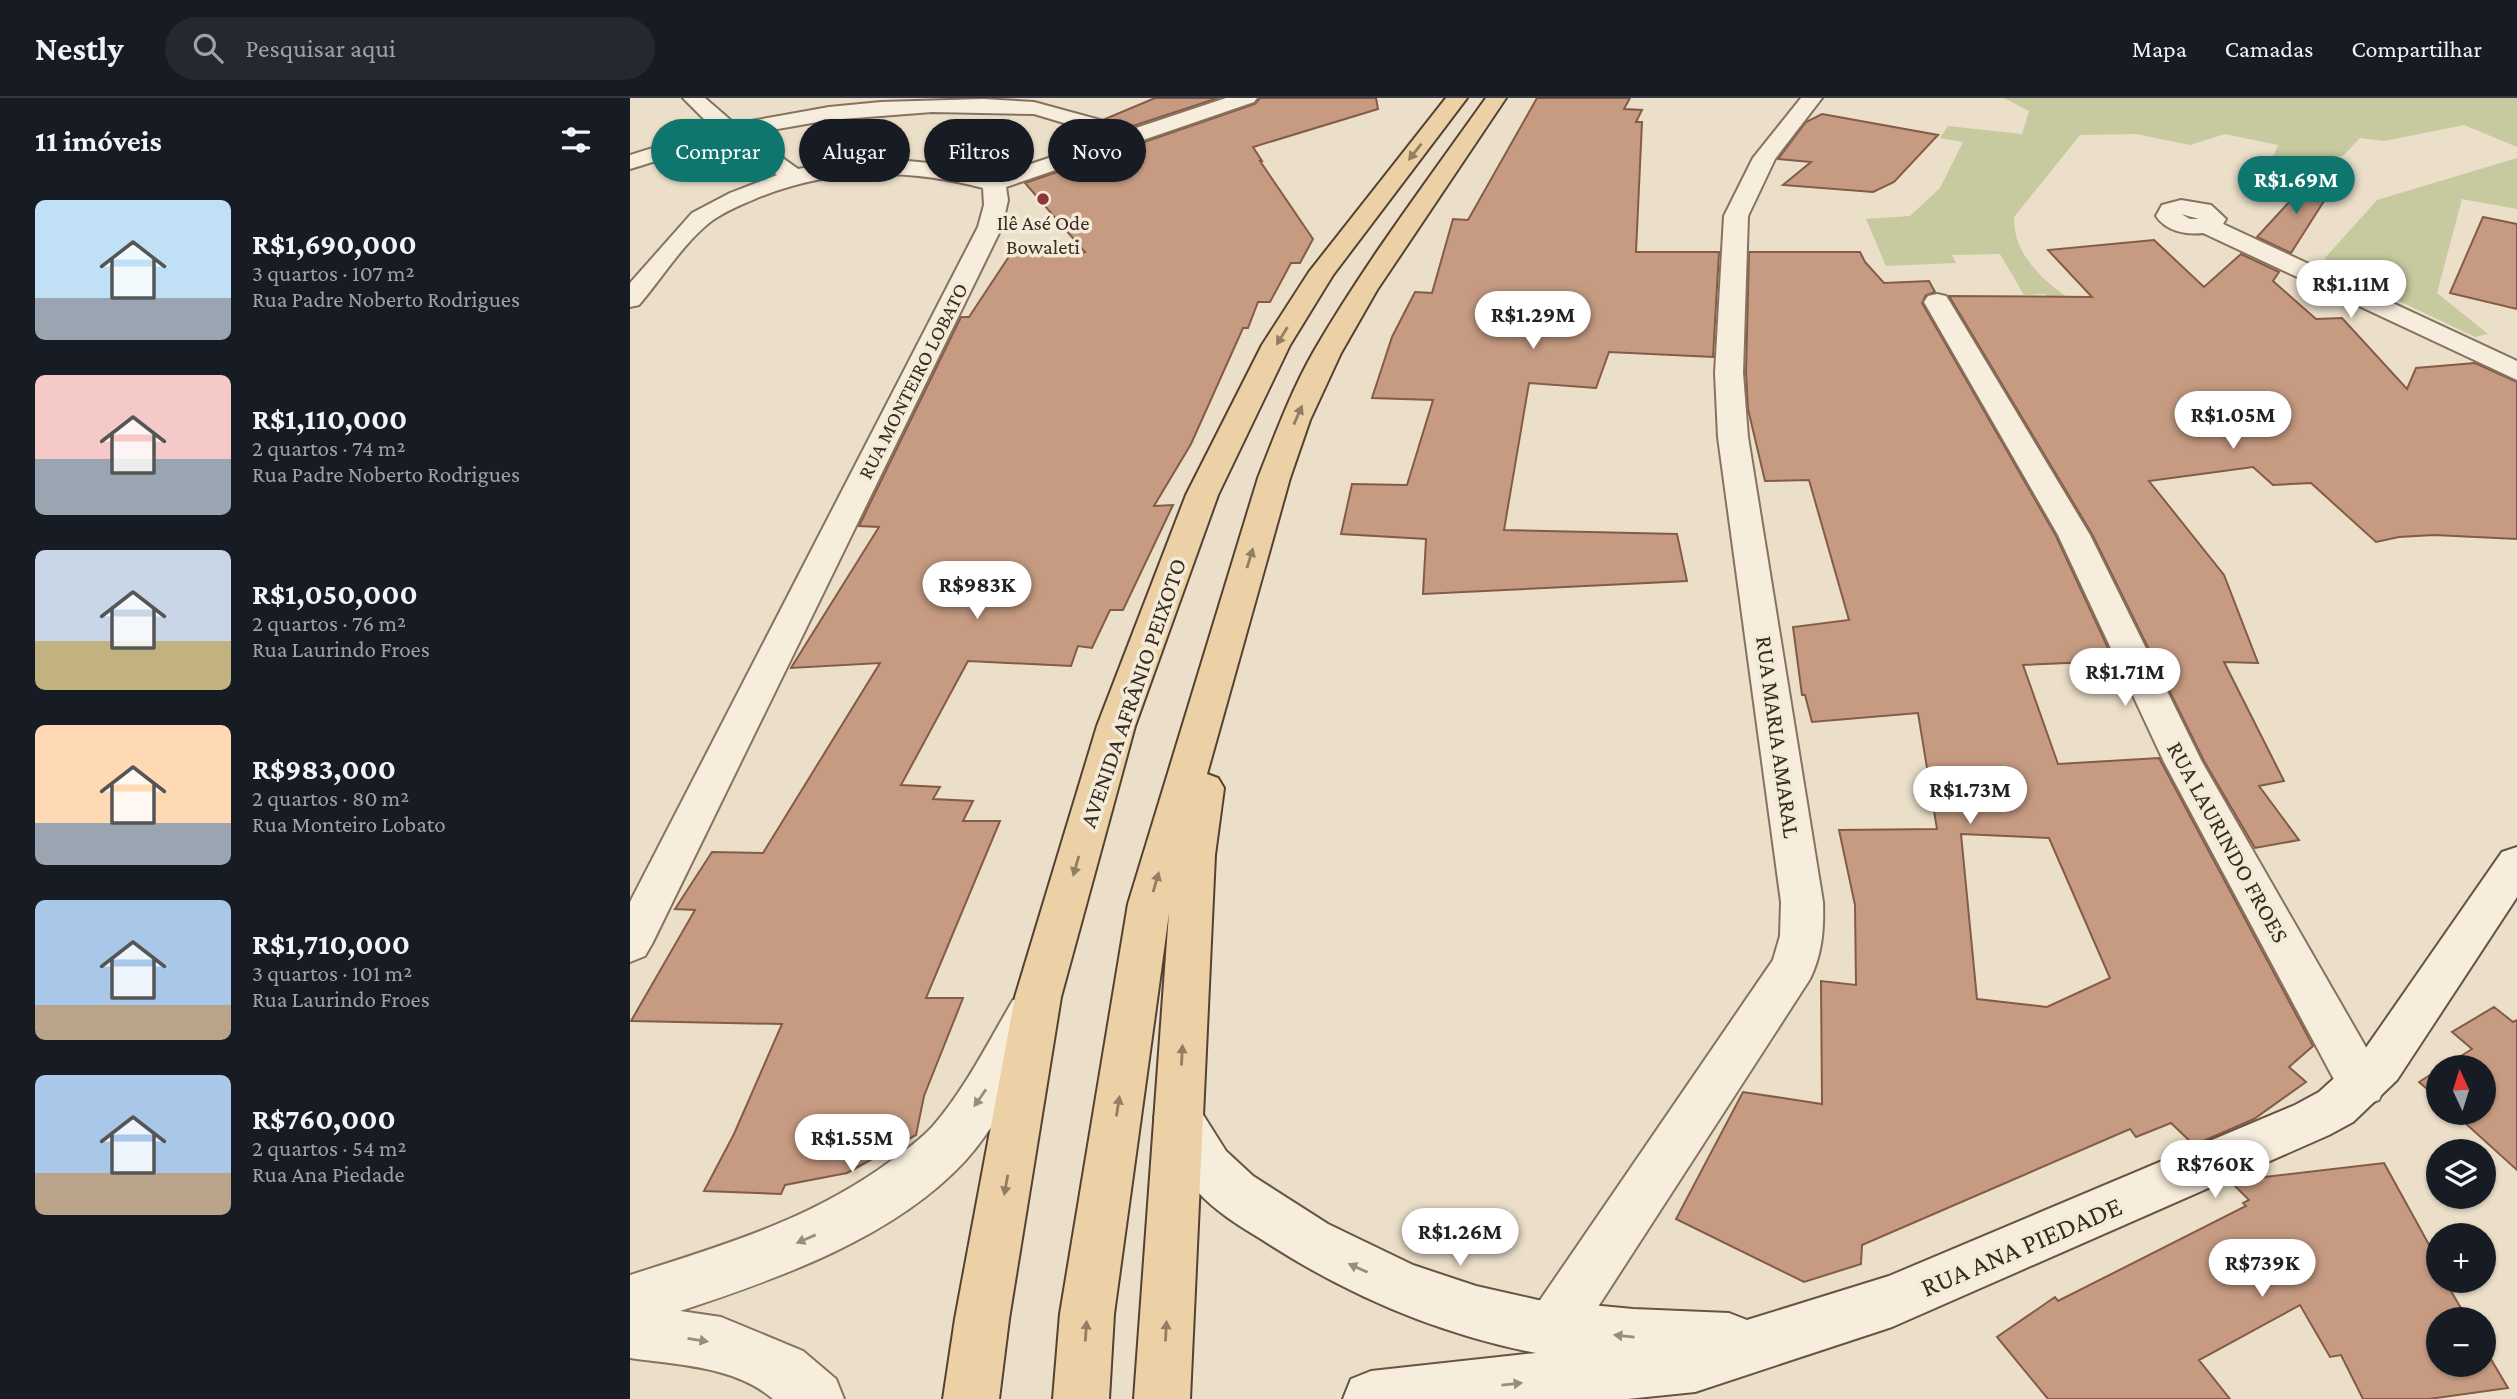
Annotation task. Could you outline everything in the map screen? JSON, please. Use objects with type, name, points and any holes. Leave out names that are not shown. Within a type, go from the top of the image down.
[{"type":"main road","name":"AVENIDA AFRÂNIO PEIXOTO","points":[[971,1399],[982,1319],[1038,997],[1116,726],[1202,495],[1276,345],[1322,272],[1467,110],[1496,98]]},
{"type":"main road","points":[[1467,110],[1518,99]]},
{"type":"main road","name":"AVENIDA AFRÂNIO PEIXOTO","points":[[1081,1399],[1087,1314],[1149,904],[1230,623],[1295,420],[1327,354],[1467,110]]},
{"type":"main road","points":[[1162,1399],[1194,855],[1230,623]]},
{"type":"street","points":[[693,98],[716,119]]},
{"type":"street","points":[[1146,131],[1247,98]]},
{"type":"street","name":"RUA MARIA AMARAL","points":[[1553,1328],[1794,966],[1802,936],[1802,902],[1733,437],[1729,373],[1736,216],[1764,158],[1812,98]]},
{"type":"street","points":[[781,119],[852,106],[909,101],[980,102],[1036,108],[1074,119]]},
{"type":"street","points":[[630,162],[651,155]]},
{"type":"street","points":[[630,299],[697,221],[753,191],[793,176],[835,169],[905,166],[960,174],[993,184],[1048,165]]},
{"type":"street","points":[[785,170],[793,176]]},
{"type":"street","name":"RUA MONTEIRO LOBATO","points":[[630,944],[990,227],[998,200],[993,184]]},
{"type":"street","points":[[2205,225],[2517,372]]},
{"type":"street","name":"RUA LAURINDO FROES","points":[[1937,302],[2074,535],[2183,762],[2362,1085]]},
{"type":"street","name":"RUA ANA PIEDADE","points":[[1371,1399],[1695,1364],[1905,1296],[2312,1120],[2336,1107],[2380,1066],[2517,863]]},
{"type":"street","points":[[630,1301],[782,1250],[831,1229],[895,1189],[949,1143],[987,1088],[1038,997]]},
{"type":"street","name":"RUA ANA PIEDADE","points":[[1178,1116],[1208,1167],[1243,1200],[1349,1264],[1419,1294],[1478,1313],[1553,1328],[1648,1338],[1766,1340]]},
{"type":"street","points":[[630,1331],[721,1344],[783,1371],[816,1399]]},
{"type":"green space","points":[[2004,98],[2517,98],[2517,147],[2464,125],[2384,141],[2360,138],[2343,156],[2299,163],[2273,157],[2278,145],[2225,134],[2190,145],[2136,134],[2080,135],[2014,217],[2021,248],[2029,262],[2051,285],[2090,313],[2060,316],[2045,294],[2024,295],[2000,254],[1952,255],[1956,263],[1886,266],[1866,219],[1910,216],[1940,188],[1963,142],[1940,138],[1948,126],[2022,134],[2029,111]]},
{"type":"green space","points":[[2517,158],[2517,209],[2462,199],[2437,293],[2488,334],[2475,337],[2330,268],[2325,258],[2377,200]]},
{"type":"building","points":[[1155,98],[1218,98],[1146,122],[1146,119],[1105,119]]},
{"type":"building","points":[[1260,98],[1376,98],[1378,109],[1253,147],[1313,239],[1300,263],[1291,263],[1270,302],[1258,302],[1248,328],[1243,328],[1191,444],[1154,506],[1173,505],[1123,610],[1110,610],[1092,648],[1078,646],[1071,666],[968,661],[901,785],[940,787],[933,799],[973,801],[963,821],[1000,821],[926,998],[963,998],[924,1096],[916,1135],[847,1173],[785,1185],[781,1194],[704,1191],[734,1134],[782,1024],[631,1021],[695,910],[675,909],[712,852],[763,853],[880,663],[791,668],[879,527],[859,526],[961,317],[969,317],[1010,255],[1085,252],[1025,183],[1048,175],[1048,182],[1146,182],[1146,141],[1255,104]]},
{"type":"building","points":[[1537,98],[1630,98],[1624,109],[1642,110],[1636,122],[1642,122],[1636,252],[1719,252],[1713,357],[1609,352],[1596,388],[1529,383],[1504,530],[1677,534],[1687,581],[1423,594],[1426,539],[1341,534],[1352,484],[1407,485],[1433,400],[1372,398],[1392,337],[1415,292],[1432,293],[1453,219],[1468,220]]},
{"type":"building","points":[[1822,114],[1938,135],[1894,182],[1873,192],[1783,185],[1811,162],[1778,159],[1806,122]]},
{"type":"building","points":[[2313,176],[2331,190],[2291,253],[2257,237]]},
{"type":"building","points":[[2483,217],[2517,224],[2517,309],[2450,293]]},
{"type":"building","points":[[2154,240],[2204,287],[2241,254],[2279,272],[2273,281],[2316,319],[2342,318],[2407,389],[2416,368],[2475,363],[2517,382],[2517,539],[2434,535],[2399,537],[2376,542],[2311,483],[2273,485],[2253,467],[2149,481],[2224,575],[2258,663],[2224,662],[2284,781],[2259,786],[2299,840],[2255,848],[2204,761],[2092,534],[1949,296],[2092,297],[2048,250]]},
{"type":"building","points":[[1749,252],[1860,252],[1865,262],[1884,283],[1929,281],[1935,292],[1926,295],[1922,303],[2056,536],[2114,661],[2023,665],[2058,764],[2159,758],[2313,1046],[2289,1067],[2306,1082],[2254,1119],[2194,1145],[2171,1123],[2136,1137],[2130,1129],[1862,1245],[1861,1264],[1804,1282],[1676,1219],[1743,1092],[1822,1104],[1821,981],[1856,985],[1855,905],[1839,830],[1937,829],[1918,713],[1812,722],[1805,695],[1802,695],[1793,627],[1849,620],[1809,480],[1765,481],[1748,409],[1746,373]],"holes":[[[1961,834],[2049,838],[2110,978],[2047,1007],[1977,999]]]},
{"type":"building","points":[[2494,1007],[2513,1022],[2517,1020],[2517,1170],[2496,1151],[2496,1139],[2483,1139],[2467,1125],[2496,1125],[2496,1055],[2463,1055],[2472,1049],[2452,1032]]},
{"type":"building","points":[[2426,1078],[2426,1088],[2419,1082]]},
{"type":"building","points":[[2384,1163],[2426,1239],[2426,1293],[2452,1293],[2460,1307],[2426,1307],[2426,1377],[2496,1377],[2496,1368],[2508,1388],[2429,1399],[2363,1399],[2341,1355],[2330,1357],[2300,1305],[2199,1360],[2230,1399],[2048,1399],[1997,1337],[2055,1297],[2058,1301],[2246,1206],[2243,1203],[2249,1200],[2230,1181]]},
{"type":"place","name":"Ilê Asé Ode Bowaleti","points":[[1043,199]]}]
